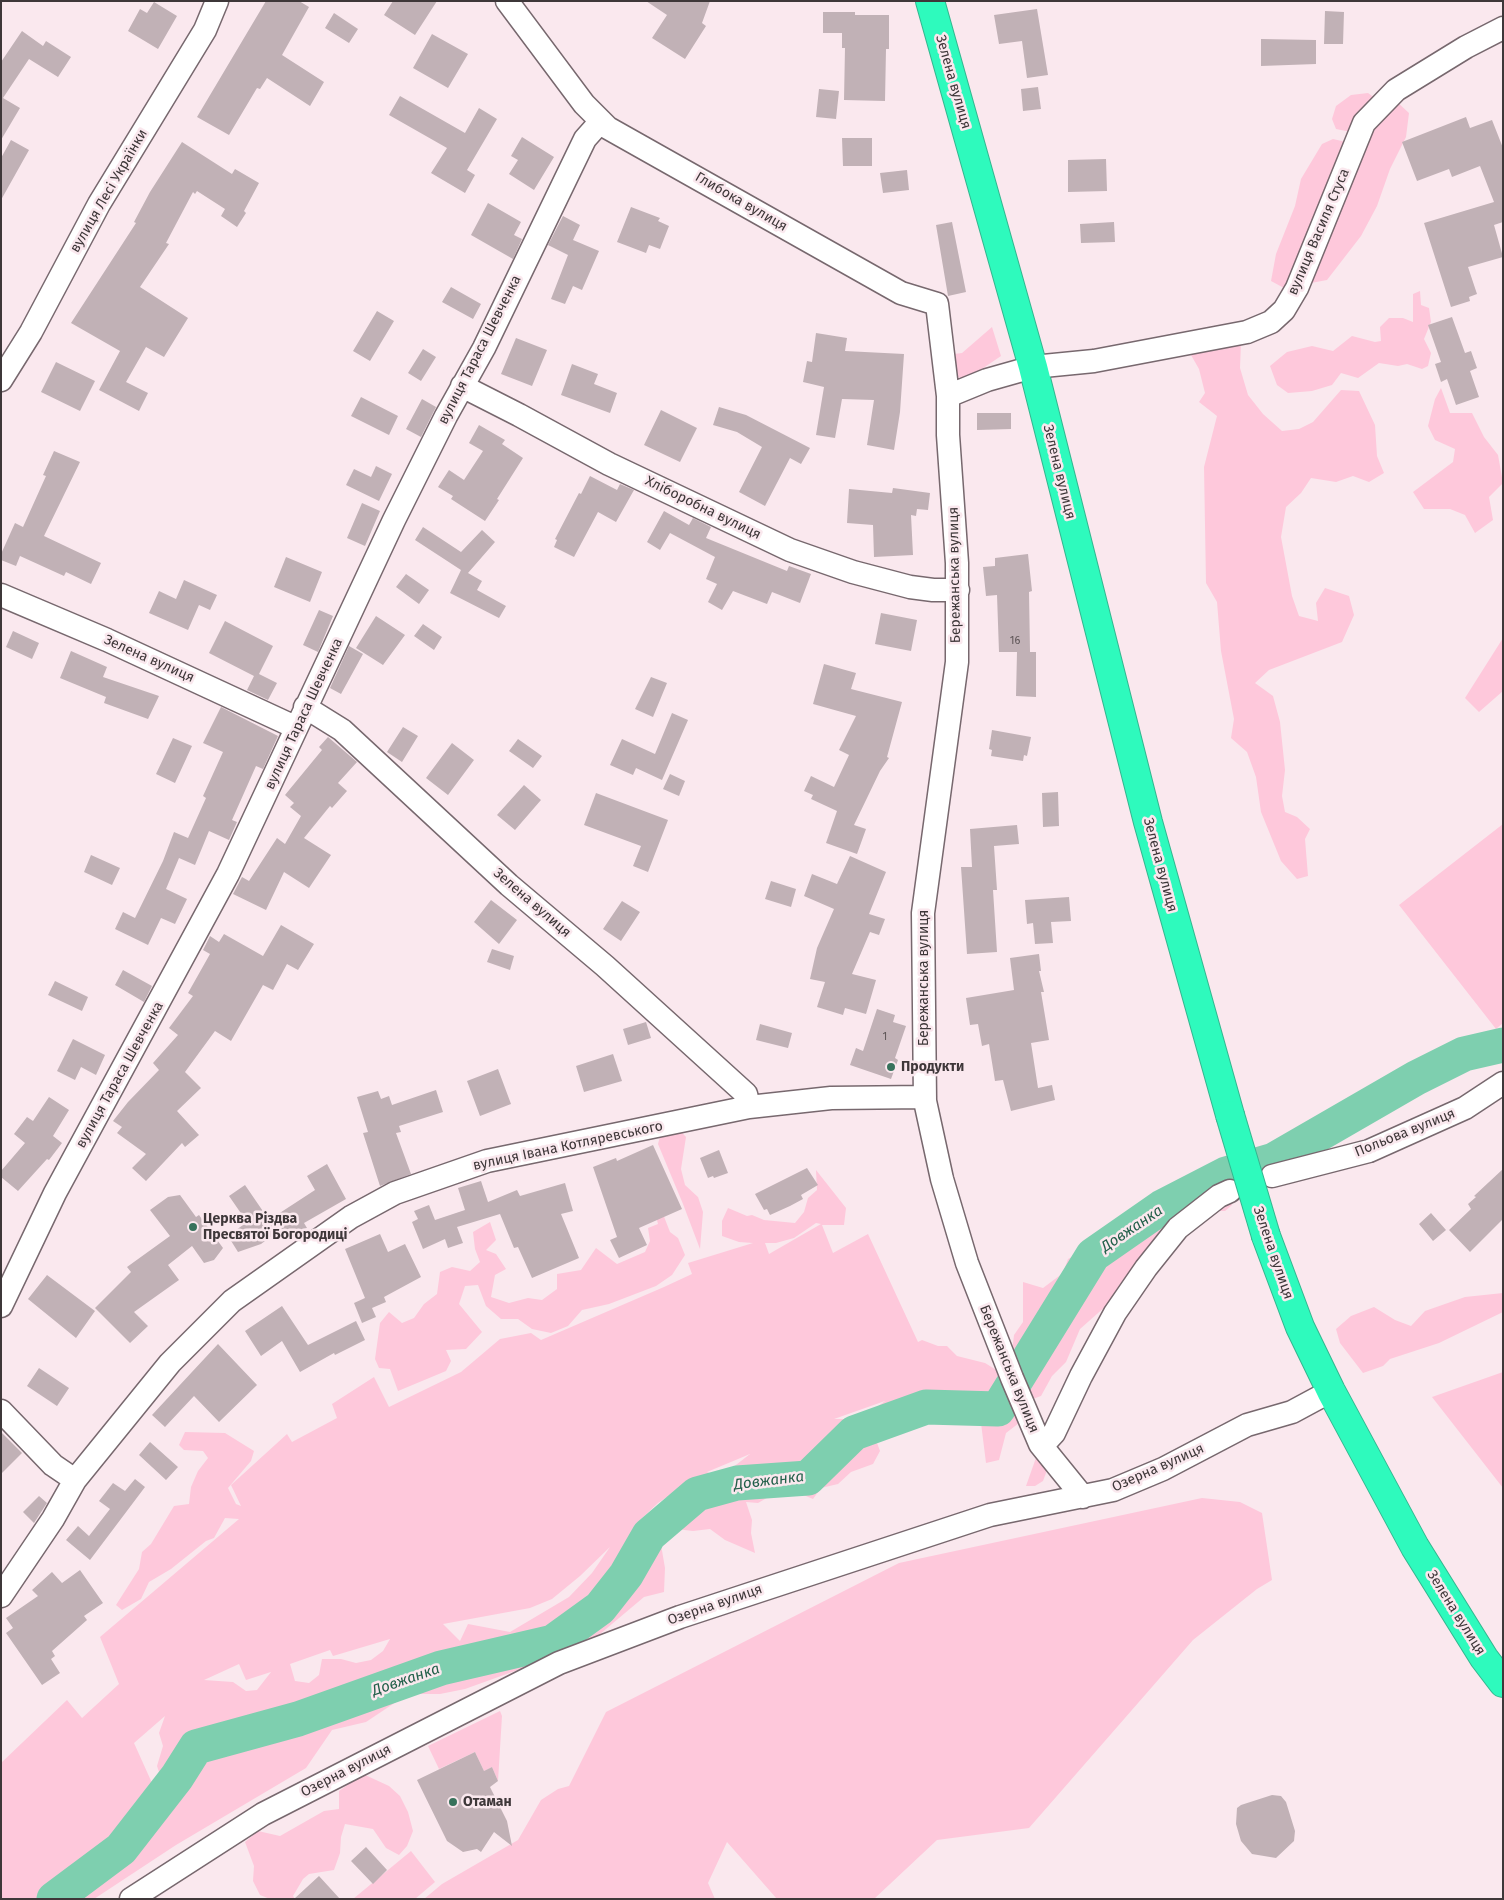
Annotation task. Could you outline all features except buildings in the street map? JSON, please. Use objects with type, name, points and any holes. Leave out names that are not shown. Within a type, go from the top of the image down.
[{"type":"highway","name":"Зелена вулиця","points":[[930,1],[1033,367],[1148,822],[1266,1236],[1300,1327],[1331,1391],[1414,1547],[1484,1658],[1503,1683]]},
{"type":"street","name":"вулиця Лесі Українки","points":[[1,380],[31,332],[100,204],[205,30],[217,1]]},
{"type":"street","name":"Глибока вулиця","points":[[507,1],[584,104],[608,128],[901,294],[937,304],[948,396]]},
{"type":"street","name":"вулиця Василя Стуса","points":[[1033,367],[1094,362],[1238,334],[1271,322],[1284,310],[1297,288],[1364,123],[1396,90],[1466,47],[1503,28]]},
{"type":"street","name":"вулиця Тараса Шевченка","points":[[1,1306],[55,1193],[228,874],[394,520],[462,386],[484,348],[585,139],[601,121]]},
{"type":"street","points":[[948,396],[987,380],[1033,367]]},
{"type":"street","name":"Хліборобна вулиця","points":[[462,386],[520,415],[609,464],[790,550],[853,572],[910,587],[933,590],[958,590]]},
{"type":"street","name":"Бережанська вулиця","points":[[948,396],[958,590],[956,662],[923,913],[925,1097],[942,1179],[967,1262],[1015,1386],[1042,1446],[1084,1496]]},
{"type":"street","name":"Зелена вулиця","points":[[1,595],[300,717],[342,730],[509,885],[605,966],[746,1094],[749,1108]]},
{"type":"street","name":"Польова вулиця","points":[[1272,1176],[1369,1150],[1465,1108],[1503,1083]]},
{"type":"street","name":"вулиця Івана Котляревського","points":[[1,1596],[53,1519],[75,1480],[143,1394],[232,1301],[351,1217],[395,1193],[488,1161],[749,1108],[831,1098],[925,1097]]},
{"type":"street","points":[[1042,1446],[1054,1433],[1081,1376],[1115,1313],[1146,1268],[1178,1228],[1219,1196],[1230,1191]]},
{"type":"street","name":"Озерна вулиця","points":[[131,1899],[263,1814],[559,1663],[680,1617],[990,1515],[1113,1490],[1164,1468],[1247,1425],[1292,1412],[1331,1391]]},
{"type":"street","points":[[1,1411],[53,1465],[75,1480]]},
{"type":"shaded area","points":[[1368,93],[1375,98],[1396,101],[1409,113],[1406,137],[1390,169],[1377,206],[1361,236],[1327,280],[1284,288],[1271,281],[1276,254],[1295,206],[1301,179],[1322,144],[1333,139],[1346,142],[1351,132],[1336,129],[1332,119],[1336,106],[1351,95]]},
{"type":"shaded area","points":[[1420,291],[1421,305],[1429,308],[1431,322],[1424,339],[1431,353],[1428,366],[1422,369],[1407,364],[1398,366],[1379,363],[1358,378],[1341,373],[1332,385],[1312,391],[1288,393],[1277,385],[1270,366],[1287,352],[1312,346],[1333,351],[1352,336],[1375,342],[1381,341],[1380,327],[1389,318],[1403,318],[1413,322],[1413,294]]},
{"type":"shaded area","points":[[992,327],[1001,356],[967,379],[957,377],[954,354],[962,353]]},
{"type":"shaded area","points":[[1241,342],[1240,368],[1248,395],[1263,414],[1282,431],[1299,429],[1313,422],[1341,390],[1359,391],[1375,425],[1377,456],[1384,473],[1369,482],[1353,476],[1336,482],[1311,478],[1301,493],[1286,507],[1281,537],[1292,596],[1299,616],[1318,621],[1316,603],[1325,588],[1349,596],[1354,615],[1342,642],[1269,670],[1255,683],[1273,696],[1280,722],[1285,770],[1282,796],[1285,812],[1297,817],[1310,829],[1305,839],[1308,876],[1297,879],[1281,861],[1261,812],[1256,777],[1247,752],[1231,738],[1234,719],[1221,651],[1217,602],[1206,583],[1204,467],[1217,416],[1199,402],[1205,393],[1199,369],[1191,355]]},
{"type":"shaded area","points":[[1441,388],[1450,413],[1472,413],[1484,437],[1498,455],[1503,483],[1489,497],[1493,520],[1475,533],[1465,515],[1450,509],[1424,509],[1413,492],[1453,462],[1455,449],[1435,440],[1428,426],[1435,399]]},
{"type":"shaded area","points":[[1503,638],[1503,691],[1479,712],[1465,698]]},
{"type":"shaded area","points":[[1503,824],[1503,1023],[1496,1029],[1399,905]]},
{"type":"shaded area","points":[[676,1126],[686,1137],[681,1169],[685,1185],[698,1197],[703,1212],[700,1249],[658,1144],[662,1129]]},
{"type":"shaded area","points":[[816,1170],[846,1208],[844,1225],[822,1225],[833,1253],[868,1234],[918,1342],[922,1340],[938,1346],[947,1346],[957,1356],[985,1363],[998,1371],[1005,1382],[1007,1405],[1023,1420],[1006,1433],[999,1460],[986,1463],[981,1423],[963,1419],[943,1402],[924,1416],[873,1432],[880,1451],[873,1464],[851,1472],[838,1484],[821,1488],[813,1499],[794,1491],[772,1495],[758,1503],[746,1502],[752,1520],[751,1533],[755,1553],[725,1540],[710,1529],[693,1531],[676,1529],[668,1504],[673,1493],[658,1503],[639,1521],[660,1539],[665,1568],[664,1592],[644,1597],[587,1645],[465,1689],[440,1694],[408,1694],[366,1722],[332,1730],[306,1768],[176,1845],[94,1899],[1,1899],[1,1763],[67,1700],[82,1718],[119,1684],[100,1637],[239,1519],[225,1518],[214,1538],[206,1541],[171,1569],[149,1582],[141,1599],[122,1610],[116,1605],[139,1569],[142,1552],[151,1544],[174,1506],[189,1504],[191,1487],[198,1471],[208,1458],[203,1451],[184,1450],[179,1445],[185,1432],[225,1433],[254,1451],[251,1461],[228,1488],[236,1504],[241,1506],[231,1485],[287,1434],[292,1442],[337,1418],[332,1404],[374,1377],[389,1407],[461,1372],[500,1339],[531,1333],[541,1340],[692,1274],[688,1263],[753,1243],[739,1242],[722,1236],[722,1221],[728,1208],[747,1216],[752,1215],[764,1220],[795,1223],[804,1212],[808,1198],[817,1190]],"holes":[[[816,1223],[821,1224],[769,1254],[765,1243],[776,1243],[794,1238]],[[885,1401],[870,1412],[847,1419],[834,1419]],[[750,1454],[732,1468],[715,1475],[707,1472]],[[610,1547],[592,1573],[569,1597],[510,1632],[468,1624],[460,1641],[443,1624],[530,1608],[552,1599],[580,1576]],[[390,1639],[383,1651],[371,1660],[356,1663],[341,1659],[322,1659],[319,1675],[309,1683],[295,1681],[290,1664],[330,1650],[333,1656]],[[239,1664],[246,1680],[271,1672],[257,1690],[246,1691],[233,1682],[204,1680]],[[165,1716],[159,1733],[163,1746],[157,1766],[160,1775],[152,1783],[134,1743]]]},
{"type":"shaded area","points":[[1206,1173],[1224,1184],[1232,1205],[1225,1211],[1212,1211],[1147,1256],[1124,1278],[1106,1306],[1080,1329],[1066,1362],[1052,1376],[1041,1396],[1030,1400],[1012,1352],[1014,1335],[1023,1322],[1023,1282],[1043,1288],[1063,1273],[1068,1259],[1081,1252],[1100,1258],[1110,1252],[1116,1230],[1127,1220],[1148,1210],[1153,1196],[1167,1186],[1186,1177]]},
{"type":"shaded area","points":[[654,1208],[663,1214],[670,1232],[678,1238],[685,1255],[672,1275],[656,1286],[609,1304],[582,1310],[568,1326],[551,1333],[532,1329],[518,1319],[501,1319],[486,1306],[478,1285],[465,1286],[459,1304],[482,1332],[466,1349],[446,1350],[451,1361],[446,1371],[398,1391],[390,1369],[379,1368],[375,1359],[380,1323],[389,1312],[402,1323],[414,1318],[424,1304],[437,1294],[440,1272],[452,1267],[470,1271],[480,1262],[475,1249],[473,1232],[490,1222],[496,1240],[486,1250],[496,1254],[506,1269],[495,1275],[491,1297],[509,1303],[528,1298],[542,1300],[557,1289],[557,1274],[581,1270],[596,1248],[617,1264],[645,1252],[650,1241],[648,1228],[658,1224]]},
{"type":"shaded area","points":[[1503,1293],[1503,1312],[1439,1343],[1390,1359],[1383,1366],[1363,1373],[1340,1343],[1336,1329],[1351,1316],[1374,1307],[1395,1320],[1411,1326],[1425,1311],[1465,1297]]},
{"type":"shaded area","points":[[1503,1372],[1503,1488],[1432,1397]]},
{"type":"shaded area","points":[[1037,1455],[1046,1463],[1046,1473],[1043,1481],[1035,1486],[1026,1486]]},
{"type":"shaded area","points":[[1202,1498],[1240,1502],[1262,1513],[1272,1580],[1257,1589],[1193,1640],[1029,1828],[937,1840],[874,1899],[777,1899],[727,1842],[708,1883],[715,1899],[424,1899],[442,1884],[518,1840],[541,1800],[558,1789],[569,1786],[606,1712],[899,1563]]},
{"type":"shaded area","points":[[500,1711],[502,1716],[498,1781],[492,1767],[484,1771],[475,1752],[439,1769],[428,1746]]},
{"type":"shaded area","points":[[363,1774],[389,1786],[400,1796],[408,1812],[413,1831],[407,1846],[399,1855],[386,1848],[373,1829],[345,1824],[341,1837],[340,1853],[334,1870],[309,1874],[303,1879],[293,1896],[295,1899],[270,1899],[260,1895],[253,1881],[254,1866],[245,1842],[258,1831],[280,1836],[324,1811],[339,1809],[339,1791]]},
{"type":"shaded area","points":[[411,1851],[435,1882],[415,1899],[353,1899]]},
{"type":"waterway","name":"Довжанка","points":[[54,1899],[121,1849],[177,1777],[196,1747],[298,1719],[441,1668],[553,1642],[600,1608],[626,1575],[649,1535],[697,1494],[737,1483],[808,1478],[854,1433],[926,1407],[998,1409],[1093,1255],[1162,1207],[1226,1174],[1274,1160],[1416,1078],[1464,1054],[1503,1045]]},
{"type":"place","name":"Продукти","points":[[891,1067]]},
{"type":"place","name":"Церква Різдва Пресвятої Богородиці","points":[[193,1227]]},
{"type":"place","name":"Отаман","points":[[453,1802]]}]
